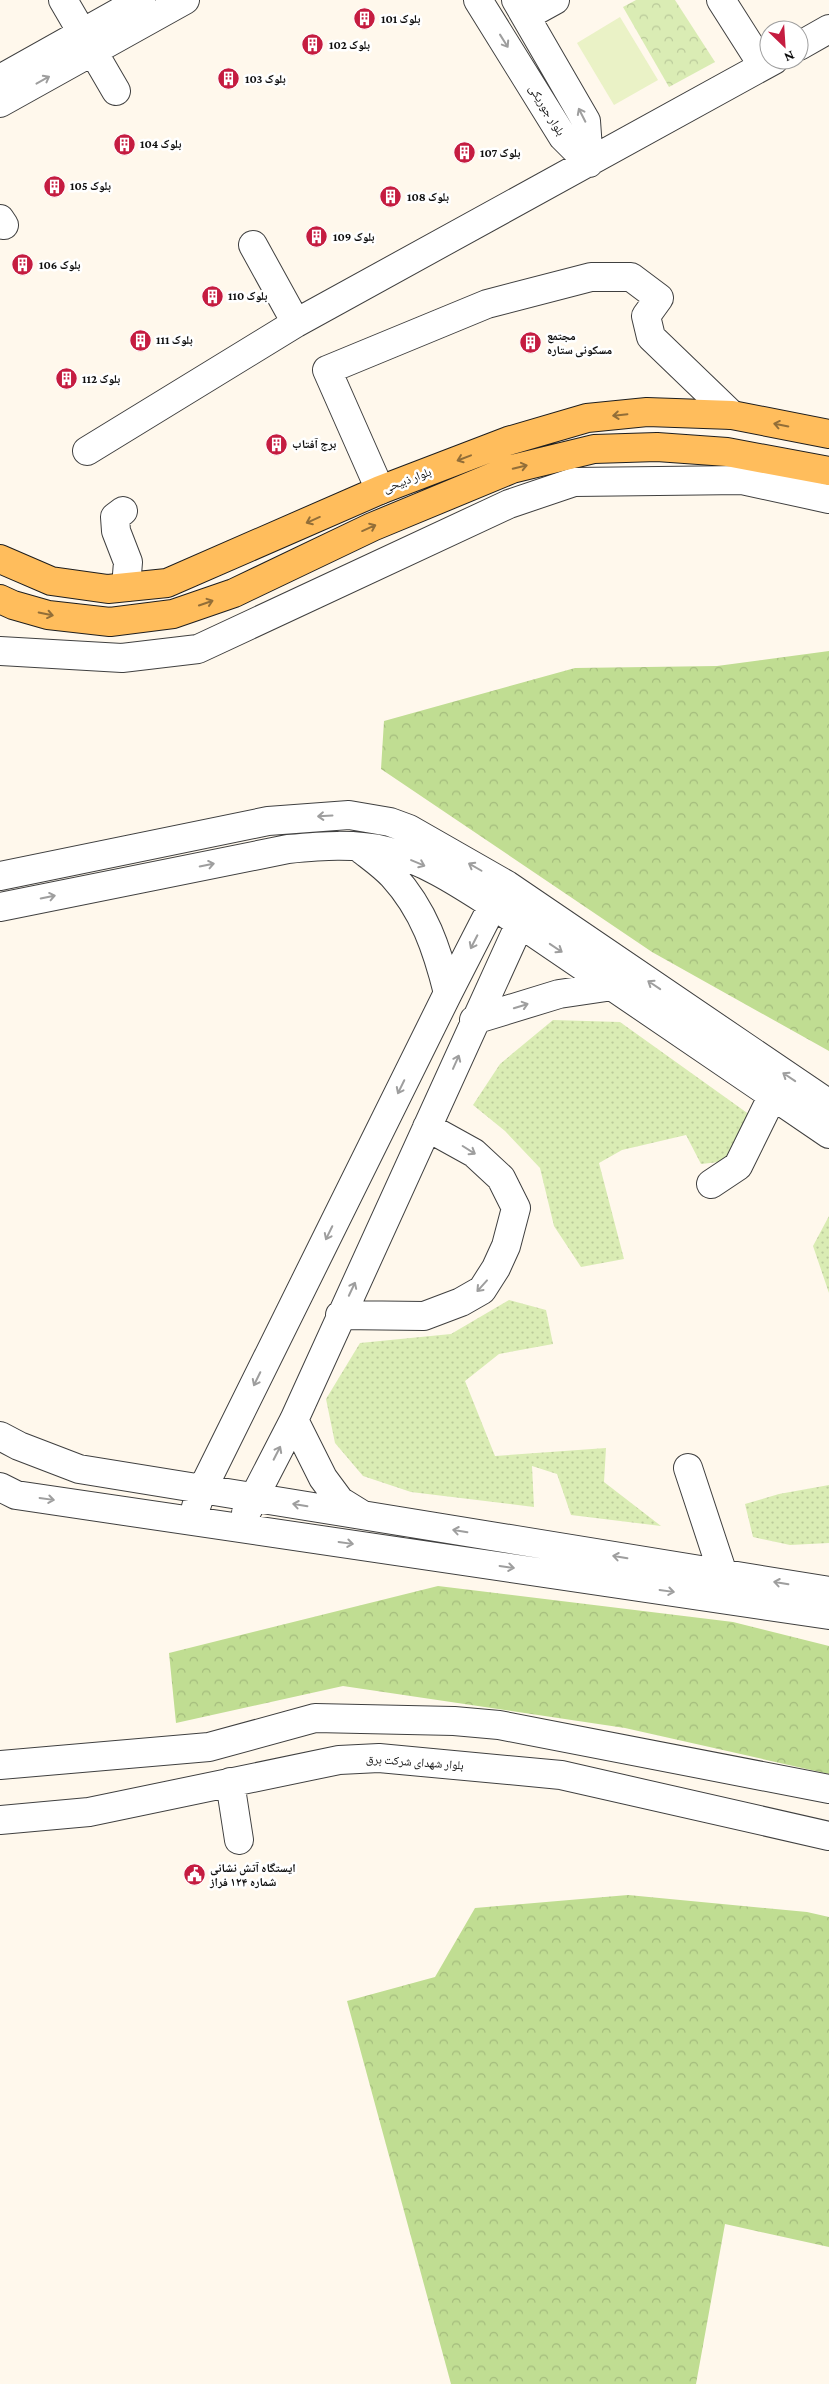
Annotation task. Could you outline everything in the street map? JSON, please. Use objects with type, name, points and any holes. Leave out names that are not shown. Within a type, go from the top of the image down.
[{"type":"main road","name":"بلوار ذبیحی","points":[[0,559],[51,581],[108,589],[167,583],[380,490],[508,441],[587,418],[647,412],[732,416],[829,434]]},
{"type":"main road","points":[[0,599],[13,605],[48,615],[110,622],[174,614],[234,593],[372,527],[512,469],[594,449],[657,447],[727,452],[829,471]]},
{"type":"street","points":[[63,0],[116,91]]},
{"type":"street","points":[[0,103],[88,43],[141,0]]},
{"type":"street","points":[[0,79],[185,0]]},
{"type":"street","name":"بلوار جوریکی","points":[[478,0],[563,137],[589,163]]},
{"type":"street","points":[[526,5],[554,0]]},
{"type":"street","points":[[721,0],[759,51]]},
{"type":"street","name":"بلوار جوریکی","points":[[526,5],[586,121],[589,163]]},
{"type":"street","points":[[809,40],[829,28]]},
{"type":"street","points":[[87,451],[296,323],[759,68]]},
{"type":"street","points":[[253,245],[296,323]]},
{"type":"street","points":[[380,490],[327,370],[487,304],[591,277],[631,277],[659,298],[646,316],[651,337],[732,416]]},
{"type":"street","points":[[0,652],[122,658],[198,649],[509,504],[574,482],[742,480],[829,499]]},
{"type":"street","points":[[123,511],[115,516],[116,531],[128,562],[126,587]]},
{"type":"street","points":[[0,876],[268,821],[349,815],[390,822],[409,829],[525,912],[829,1104]]},
{"type":"street","points":[[0,907],[288,849],[328,845],[387,851],[444,875],[500,895]]},
{"type":"street","points":[[360,848],[392,875],[417,906],[437,949],[448,992]]},
{"type":"street","points":[[191,1520],[202,1490],[448,992],[500,895]]},
{"type":"street","points":[[525,912],[613,986],[829,1134]]},
{"type":"street","points":[[238,1527],[294,1420],[474,1020],[525,912]]},
{"type":"street","points":[[474,1020],[559,994],[613,986]]},
{"type":"street","points":[[711,1184],[738,1166],[773,1095]]},
{"type":"street","points":[[340,1315],[424,1316],[462,1302],[482,1290],[496,1268],[506,1246],[516,1208],[501,1178],[474,1152],[427,1127]]},
{"type":"street","points":[[294,1420],[323,1478],[340,1501],[362,1515]]},
{"type":"street","points":[[0,1436],[18,1446],[79,1470],[829,1591]]},
{"type":"street","points":[[688,1468],[723,1574]]},
{"type":"street","points":[[0,1487],[16,1495],[829,1614]]},
{"type":"street","points":[[0,1765],[208,1747],[314,1718],[454,1721],[499,1725],[829,1789]]},
{"type":"street","name":"بلوار شهدای شرکت برق","points":[[0,1820],[89,1812],[339,1760],[379,1758],[561,1775],[829,1836]]},
{"type":"street","points":[[230,1782],[239,1840]]},
{"type":"green space","points":[[636,0],[675,0],[715,62],[669,87],[623,7]]},
{"type":"green space","points":[[620,17],[658,80],[614,105],[577,43]]},
{"type":"green space","points":[[829,651],[829,1051],[652,952],[381,769],[384,721],[575,668],[717,666]]},
{"type":"green space","points":[[553,1020],[620,1022],[757,1120],[728,1161],[701,1164],[686,1135],[622,1150],[599,1163],[624,1259],[581,1267],[554,1226],[540,1168],[505,1131],[473,1105],[500,1064]]},
{"type":"green space","points":[[829,1216],[829,1293],[813,1246]]},
{"type":"green space","points":[[509,1300],[546,1310],[553,1344],[499,1354],[465,1381],[495,1456],[606,1448],[604,1482],[661,1526],[571,1515],[557,1474],[532,1466],[534,1507],[411,1492],[363,1476],[335,1443],[326,1399],[360,1343],[451,1334]]},
{"type":"green space","points":[[829,1485],[829,1543],[790,1545],[753,1537],[745,1504],[779,1494]]},
{"type":"green space","points":[[438,1586],[733,1622],[829,1646],[829,1774],[625,1728],[343,1686],[176,1723],[169,1653]]},
{"type":"green space","points":[[628,1895],[807,1912],[829,1917],[829,2247],[725,2224],[696,2384],[451,2384],[347,2001],[435,1977],[475,1908]]},
{"type":"place","name":"بلوک 101","points":[[365,19]]},
{"type":"place","name":"بلوک 102","points":[[313,45]]},
{"type":"place","name":"بلوک 103","points":[[229,79]]},
{"type":"place","name":"بلوک 104","points":[[124,144]]},
{"type":"place","name":"بلوک 107","points":[[464,153]]},
{"type":"place","name":"بلوک 105","points":[[54,186]]},
{"type":"place","name":"بلوک 108","points":[[391,197]]},
{"type":"place","name":"بلوک 109","points":[[317,237]]},
{"type":"place","name":"بلوک 106","points":[[23,265]]},
{"type":"place","name":"بلوک 110","points":[[212,296]]},
{"type":"place","name":"بلوک 111","points":[[140,340]]},
{"type":"place","name":"مجتمع مسکونی ستاره","points":[[531,343]]},
{"type":"place","name":"بلوک 112","points":[[66,379]]},
{"type":"place","name":"برج آفتاب","points":[[276,444]]},
{"type":"place","name":"ایستگاه آتش نشانی شماره ۱۲۴ فراز","points":[[194,1875]]}]
